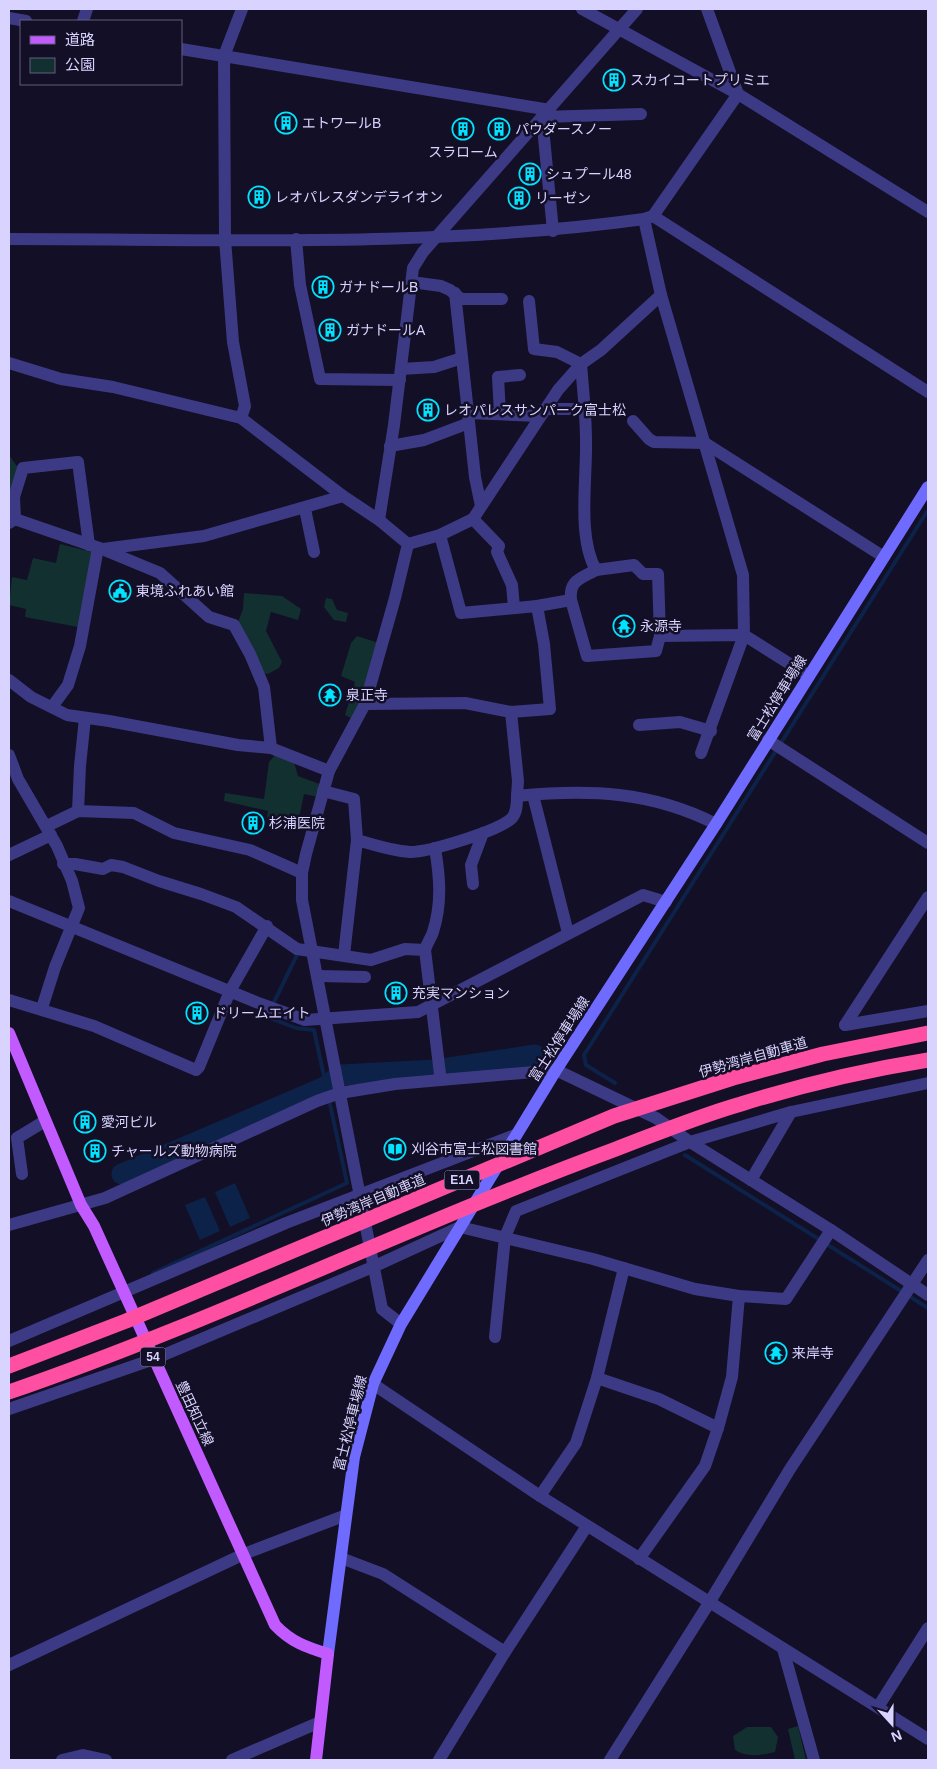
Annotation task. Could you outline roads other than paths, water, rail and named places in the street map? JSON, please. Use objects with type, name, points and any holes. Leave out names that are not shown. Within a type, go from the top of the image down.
[{"type":"highway","name":"伊勢湾岸自動車道","points":[[9,1366],[126,1321],[614,1116],[732,1078],[823,1054],[928,1033]]},
{"type":"highway","name":"E1A","points":[[9,1392],[226,1310],[450,1213],[548,1174],[695,1120],[740,1104],[829,1080],[928,1060]]},
{"type":"highway","points":[[9,1358],[126,1321]]},
{"type":"main road","name":"富士松停車場線","points":[[328,1654],[331,1616],[341,1558],[354,1457],[373,1384],[401,1324],[556,1070],[716,824],[774,744],[809,676],[928,486]]},
{"type":"main road","name":"豊田知立線","points":[[9,1033],[81,1205],[94,1226],[122,1292],[275,1625],[287,1638],[298,1645],[328,1654]]},
{"type":"main road","points":[[316,1760],[328,1654]]},
{"type":"street","points":[[241,418],[245,406],[233,342],[225,239],[224,56],[242,9]]},
{"type":"street","points":[[582,9],[738,94],[928,212]]},
{"type":"street","points":[[379,520],[413,268],[437,237],[637,9]]},
{"type":"street","points":[[707,9],[738,94]]},
{"type":"street","points":[[182,49],[546,113],[641,114]]},
{"type":"street","points":[[701,752],[711,731],[744,635],[743,575],[661,295],[649,218],[738,94]]},
{"type":"street","points":[[546,113],[553,231]]},
{"type":"street","points":[[9,238],[296,239],[437,237],[553,231],[649,218],[928,392]]},
{"type":"street","points":[[296,239],[300,285],[320,379],[400,374],[434,367],[462,358]]},
{"type":"street","points":[[411,282],[441,286],[455,293],[461,299],[502,299]]},
{"type":"street","points":[[455,293],[481,506]]},
{"type":"street","points":[[408,544],[440,535],[473,519],[542,413],[581,364],[601,350],[661,295]]},
{"type":"street","points":[[529,301],[534,350],[557,352],[581,364]]},
{"type":"street","points":[[9,363],[61,379],[113,387],[241,418],[271,438],[408,544]]},
{"type":"street","points":[[581,364],[584,409],[586,529],[590,560],[596,570]]},
{"type":"street","points":[[500,414],[498,377],[520,375]]},
{"type":"street","points":[[390,446],[424,440],[469,418],[500,414],[584,409]]},
{"type":"street","points":[[633,420],[649,440],[654,442],[705,443],[884,556]]},
{"type":"street","points":[[52,707],[68,685],[80,646],[96,547],[78,462],[23,468],[14,497],[11,520],[96,547],[160,573],[209,617],[234,625],[250,654],[264,687],[271,748]]},
{"type":"street","points":[[96,547],[204,536],[306,509],[344,496]]},
{"type":"street","points":[[306,509],[314,552]]},
{"type":"street","points":[[473,519],[499,546],[497,552],[512,584],[514,607]]},
{"type":"street","points":[[440,535],[461,613],[537,606],[571,600]]},
{"type":"street","points":[[401,1324],[382,1309],[339,1087],[332,1062],[314,953],[302,900],[302,872],[328,771],[365,704],[408,544]]},
{"type":"street","points":[[634,564],[643,574],[658,574],[660,636],[656,651],[587,656],[571,600],[570,589],[574,582],[596,570],[634,564]]},
{"type":"street","points":[[365,704],[466,703],[511,712],[550,709],[544,644],[537,606]]},
{"type":"street","points":[[660,636],[744,635],[809,676]]},
{"type":"street","points":[[9,680],[31,697],[67,715],[238,745],[271,748],[328,771]]},
{"type":"street","points":[[357,840],[408,852],[435,848],[483,833],[511,819],[516,813],[518,781],[511,712]]},
{"type":"street","points":[[78,811],[85,718]]},
{"type":"street","points":[[639,724],[680,722],[711,731]]},
{"type":"street","points":[[774,744],[928,843]]},
{"type":"street","points":[[9,755],[18,779],[49,831],[72,881],[79,908],[55,967],[42,1008]]},
{"type":"street","points":[[323,791],[354,799],[357,840],[344,955]]},
{"type":"street","points":[[517,796],[600,792],[652,799],[690,810],[716,824]]},
{"type":"street","points":[[533,794],[568,933]]},
{"type":"street","points":[[9,855],[78,811],[134,813],[174,833],[250,850],[302,872]]},
{"type":"street","points":[[473,884],[471,865],[483,833]]},
{"type":"street","points":[[435,848],[440,879],[440,903],[432,935],[425,950],[439,1077]]},
{"type":"street","points":[[63,864],[103,868],[111,865],[123,867],[236,907],[267,926],[297,949],[372,960],[406,949],[425,950]]},
{"type":"street","points":[[9,901],[305,1020],[418,1012],[643,895],[666,902]]},
{"type":"street","points":[[928,898],[845,1025],[928,1011]]},
{"type":"street","points":[[9,1000],[42,1008],[94,1026],[196,1070],[200,1067],[230,991],[267,926]]},
{"type":"street","points":[[318,976],[365,977]]},
{"type":"street","points":[[9,1225],[106,1198],[339,1087],[395,1084],[439,1077],[556,1070],[648,1114],[911,1286],[928,1295]]},
{"type":"street","points":[[494,1337],[505,1237],[516,1211],[690,1142],[791,1112],[928,1083]]},
{"type":"street","points":[[751,1180],[791,1112]]},
{"type":"street","points":[[22,1174],[17,1138],[45,1121]]},
{"type":"street","points":[[9,1341],[286,1223],[361,1196],[516,1135]]},
{"type":"street","points":[[9,1409],[154,1359],[375,1266],[460,1227],[624,1268],[695,1289],[739,1296],[786,1299],[829,1232]]},
{"type":"street","points":[[610,1760],[709,1603],[790,1469],[928,1260]]},
{"type":"street","points":[[540,1496],[576,1443],[598,1378],[624,1268]]},
{"type":"street","points":[[639,1559],[704,1466],[718,1428],[732,1377],[739,1296]]},
{"type":"street","points":[[598,1378],[659,1398],[718,1428]]},
{"type":"street","points":[[373,1384],[540,1496],[928,1739]]},
{"type":"street","points":[[9,1665],[244,1554],[346,1515]]},
{"type":"street","points":[[439,1760],[505,1652],[587,1526]]},
{"type":"street","points":[[341,1558],[384,1574],[505,1652]]},
{"type":"street","points":[[878,1707],[928,1628]]},
{"type":"street","points":[[783,1649],[814,1760]]},
{"type":"street","points":[[232,1760],[320,1722]]},
{"type":"street","points":[[62,1760],[83,1755],[106,1760]]},
{"type":"water","points":[[235,1183],[250,1218],[230,1227],[215,1192]]},
{"type":"water","points":[[205,1197],[220,1231],[200,1240],[185,1205]]},
{"type":"waterway","points":[[615,1083],[586,1065],[584,1055],[928,510]]},
{"type":"waterway","points":[[274,1002],[297,955]]},
{"type":"waterway","points":[[153,1273],[347,1183],[314,1030],[296,1028],[267,1017]]},
{"type":"waterway","points":[[122,1174],[325,1087],[340,1075],[435,1070],[535,1055]]},
{"type":"waterway","points":[[685,1155],[928,1308]]},
{"type":"place","name":"スカイコートプリミエ","points":[[614,80]]},
{"type":"place","name":"エトワールB","points":[[286,123]]},
{"type":"place","name":"スラローム","points":[[463,129]]},
{"type":"place","name":"パウダースノー","points":[[499,129]]},
{"type":"place","name":"シュプール48","points":[[530,174]]},
{"type":"place","name":"レオパレスダンデライオン","points":[[259,197]]},
{"type":"place","name":"リーゼン","points":[[519,198]]},
{"type":"place","name":"ガナドールB","points":[[323,287]]},
{"type":"place","name":"ガナドールA","points":[[330,330]]},
{"type":"place","name":"レオパレスサンパーク富士松","points":[[428,410]]},
{"type":"place","name":"東境ふれあい館","points":[[120,591]]},
{"type":"place","name":"永源寺","points":[[624,626]]},
{"type":"place","name":"泉正寺","points":[[330,695]]},
{"type":"place","name":"杉浦医院","points":[[253,823]]},
{"type":"place","name":"充実マンション","points":[[396,993]]},
{"type":"place","name":"ドリームエイト","points":[[197,1013]]},
{"type":"place","name":"愛河ビル","points":[[85,1122]]},
{"type":"place","name":"刈谷市富士松図書館","points":[[395,1149]]},
{"type":"place","name":"チャールズ動物病院","points":[[95,1151]]},
{"type":"place","name":"来岸寺","points":[[776,1353]]}]
